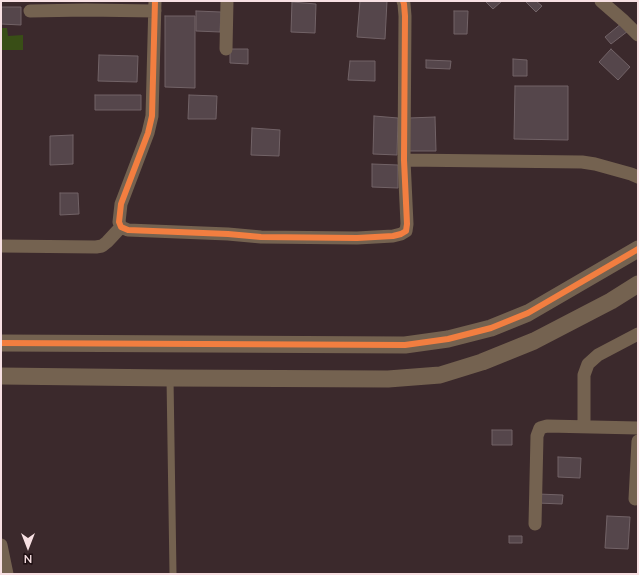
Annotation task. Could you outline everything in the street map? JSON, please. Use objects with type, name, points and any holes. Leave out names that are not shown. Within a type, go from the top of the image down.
[{"type":"street","points":[[226,49],[227,1]]},
{"type":"street","points":[[30,11],[86,10],[155,6],[152,116],[148,132],[121,204],[119,222],[121,227],[128,230],[228,234],[261,237],[357,238],[393,236],[406,231],[404,160],[405,16],[403,1]]},
{"type":"street","points":[[601,1],[638,35]]},
{"type":"street","points":[[404,160],[582,162],[595,164],[638,176]]},
{"type":"street","points":[[1,246],[96,248],[107,242],[121,227]]},
{"type":"street","points":[[1,343],[405,345],[448,340],[491,328],[528,313],[638,249]]},
{"type":"street","points":[[1,376],[388,379],[440,375],[482,362],[534,341],[611,301],[638,284]]},
{"type":"street","points":[[584,427],[584,375],[588,364],[598,355],[638,334]]},
{"type":"street","points":[[535,524],[537,436],[540,428],[547,426],[638,428]]},
{"type":"street","points":[[635,499],[638,441]]},
{"type":"street","points":[[1,545],[7,574]]},
{"type":"lane","points":[[170,378],[173,574]]},
{"type":"green space","points":[[1,28],[7,28],[8,36],[23,35],[23,50],[1,50]]},
{"type":"building","points":[[360,1],[387,1],[385,39],[357,37]]},
{"type":"building","points":[[485,1],[502,1],[493,9]]},
{"type":"building","points":[[525,1],[536,1],[542,6],[536,12]]},
{"type":"building","points":[[292,2],[316,4],[315,33],[291,32]]},
{"type":"building","points":[[1,7],[21,7],[21,25],[1,24]]},
{"type":"building","points":[[196,11],[221,12],[220,32],[196,31]]},
{"type":"building","points":[[454,11],[468,11],[467,34],[454,34]]},
{"type":"building","points":[[165,16],[195,16],[195,88],[165,87]]},
{"type":"building","points":[[622,23],[628,31],[611,44],[605,37]]},
{"type":"building","points":[[230,49],[248,49],[248,64],[230,63]]},
{"type":"building","points":[[611,49],[630,67],[618,80],[599,62]]},
{"type":"building","points":[[99,55],[138,56],[137,82],[98,81]]},
{"type":"building","points":[[513,59],[527,60],[527,76],[513,76]]},
{"type":"building","points":[[426,60],[451,61],[450,69],[426,68]]},
{"type":"building","points":[[350,61],[375,61],[375,81],[348,80]]},
{"type":"building","points":[[515,86],[568,86],[568,140],[514,139]]},
{"type":"building","points":[[95,95],[141,95],[141,110],[95,110]]},
{"type":"building","points":[[189,95],[217,96],[216,119],[188,119]]},
{"type":"building","points":[[374,116],[398,118],[397,155],[373,154]]},
{"type":"building","points":[[435,117],[436,151],[409,151],[409,118]]},
{"type":"building","points":[[252,128],[280,130],[279,156],[251,155]]},
{"type":"building","points":[[73,135],[73,164],[50,165],[50,136]]},
{"type":"building","points":[[372,164],[398,165],[398,188],[372,187]]},
{"type":"building","points":[[60,193],[78,193],[79,214],[60,215]]},
{"type":"building","points":[[492,430],[512,430],[512,445],[492,445]]},
{"type":"building","points":[[558,457],[581,458],[580,478],[558,477]]},
{"type":"building","points":[[538,494],[563,495],[562,504],[537,503]]},
{"type":"building","points":[[607,516],[630,517],[628,549],[605,548]]},
{"type":"building","points":[[509,536],[522,536],[522,543],[509,543]]},
{"type":"cycle path","points":[[155,1],[152,116],[148,133],[121,204],[119,222],[121,227],[128,230],[228,234],[261,237],[357,238],[393,236],[406,231],[404,160],[405,16],[403,1]]},
{"type":"cycle path","points":[[1,343],[405,345],[448,339],[491,328],[528,313],[638,249]]}]
